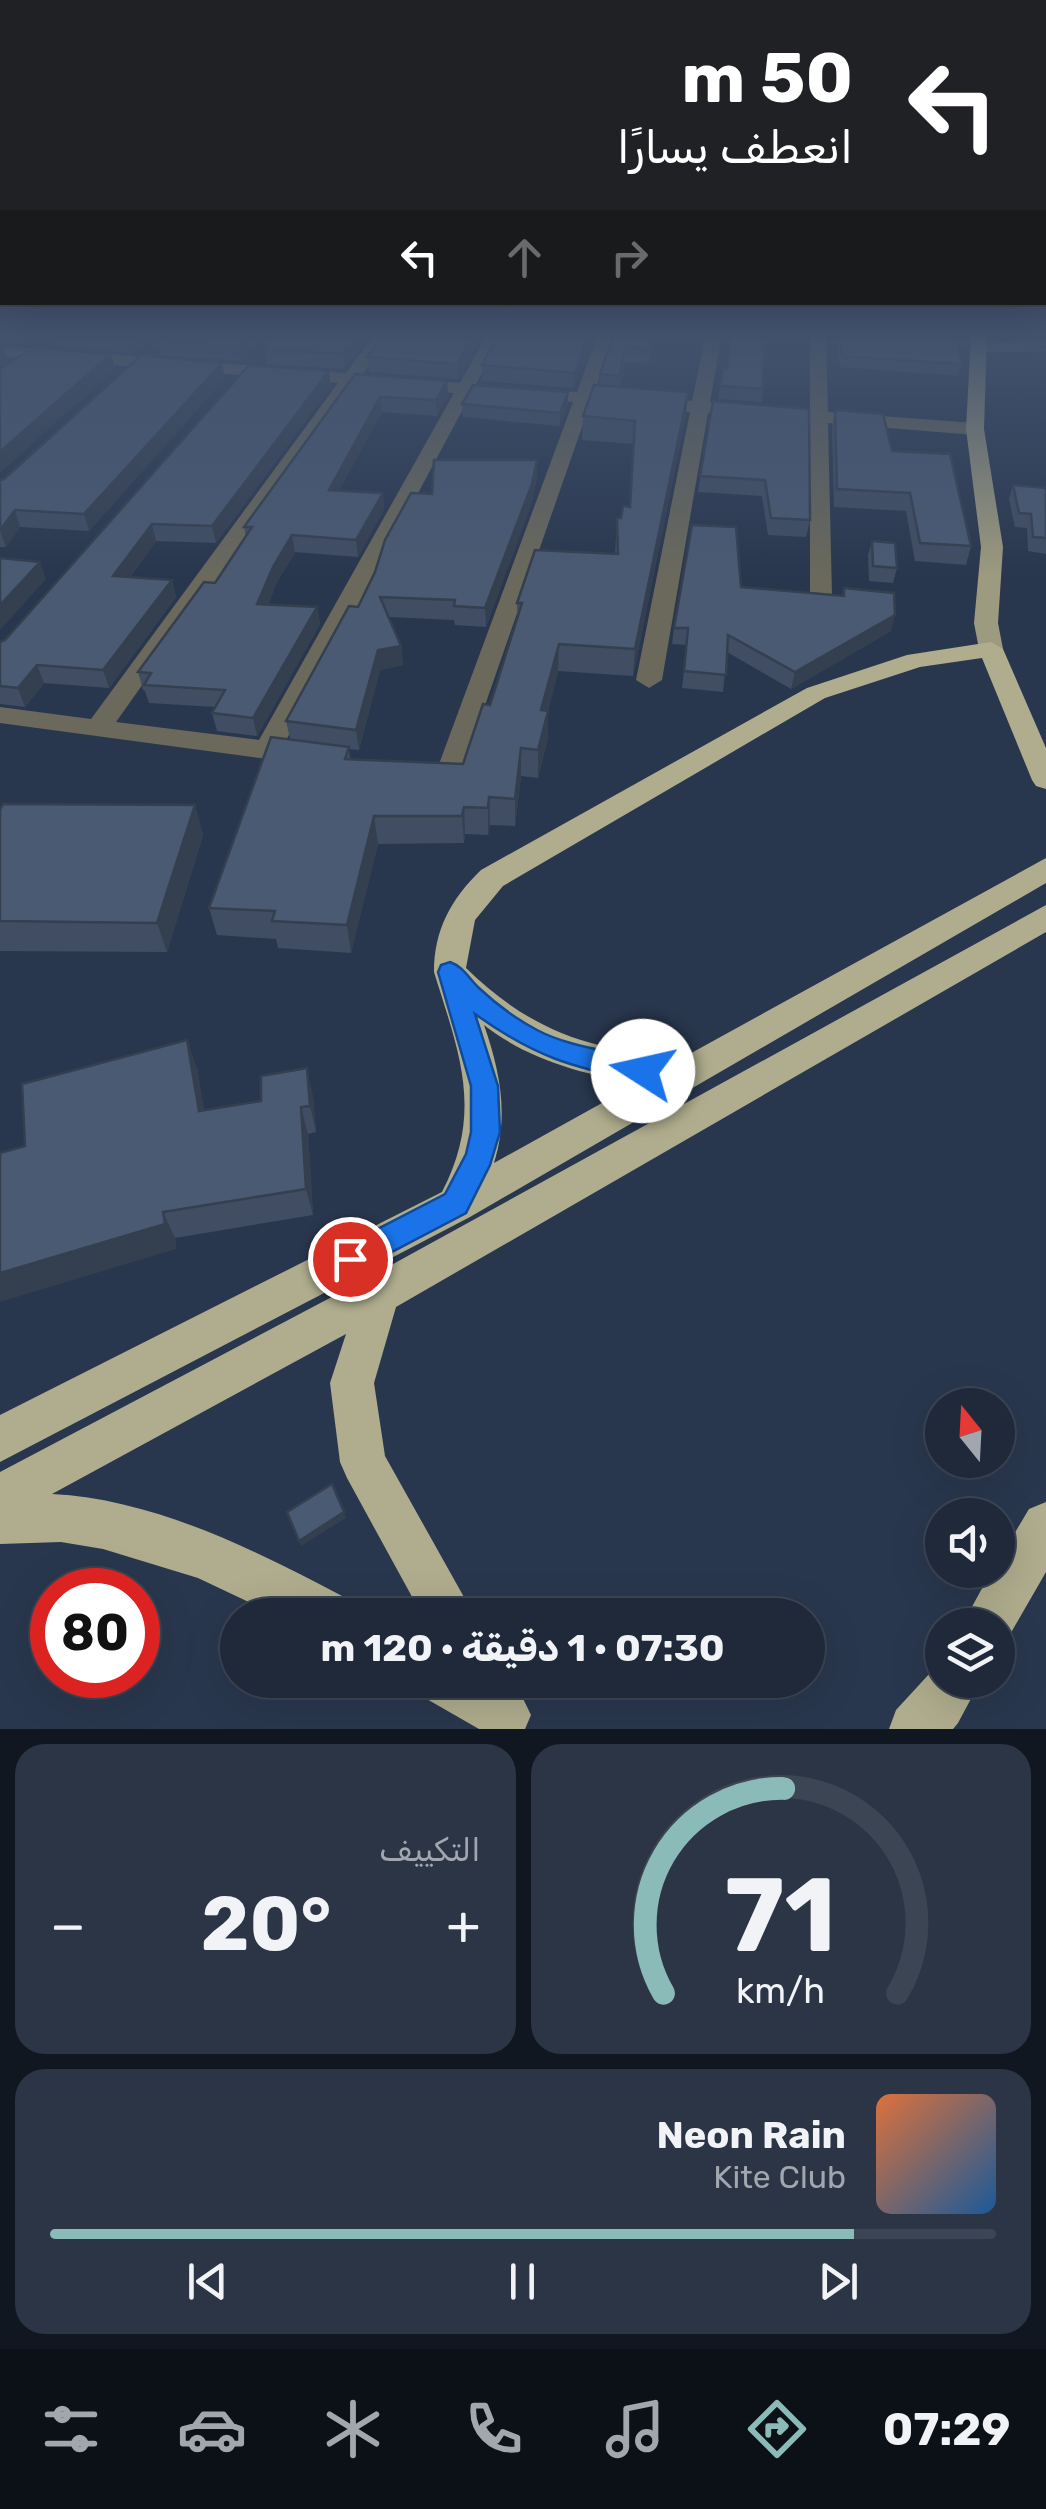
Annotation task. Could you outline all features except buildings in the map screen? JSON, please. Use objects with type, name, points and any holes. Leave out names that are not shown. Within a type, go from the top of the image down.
[{"type":"highway","points":[[456,1204],[480,1156],[487,1108],[450,972],[449,954],[458,920],[478,890],[509,868],[816,693],[916,660],[991,649],[1046,780]]},
{"type":"highway","points":[[0,1440],[456,1204],[1046,868]]},
{"type":"highway","points":[[0,1497],[379,1294],[1042,919]]},
{"type":"highway","points":[[450,972],[497,1018],[546,1046],[602,1064],[684,1072]]},
{"type":"highway","points":[[379,1294],[352,1383],[363,1462],[439,1598]]},
{"type":"highway","points":[[0,1520],[66,1519],[156,1537],[251,1573],[296,1598]]},
{"type":"highway","points":[[998,1608],[1046,1526]]},
{"type":"highway","points":[[485,1698],[508,1708]]},
{"type":"highway","points":[[915,1729],[944,1698]]},
{"type":"main road","points":[[976,415],[992,547],[986,623],[991,649]]},
{"type":"street","points":[[98,728],[324,415]]},
{"type":"street","points":[[268,750],[450,415]]},
{"type":"street","points":[[395,766],[449,774],[580,415]]},
{"type":"street","points":[[649,680],[697,415]]},
{"type":"street","points":[[791,415],[975,429]]},
{"type":"street","points":[[819,417],[821,596]]},
{"type":"street","points":[[0,716],[322,757]]},
{"type":"route","points":[[350,1259],[456,1204],[480,1156],[486,1132],[484,1086],[450,972],[470,996],[528,1038],[583,1059],[643,1071]]}]
